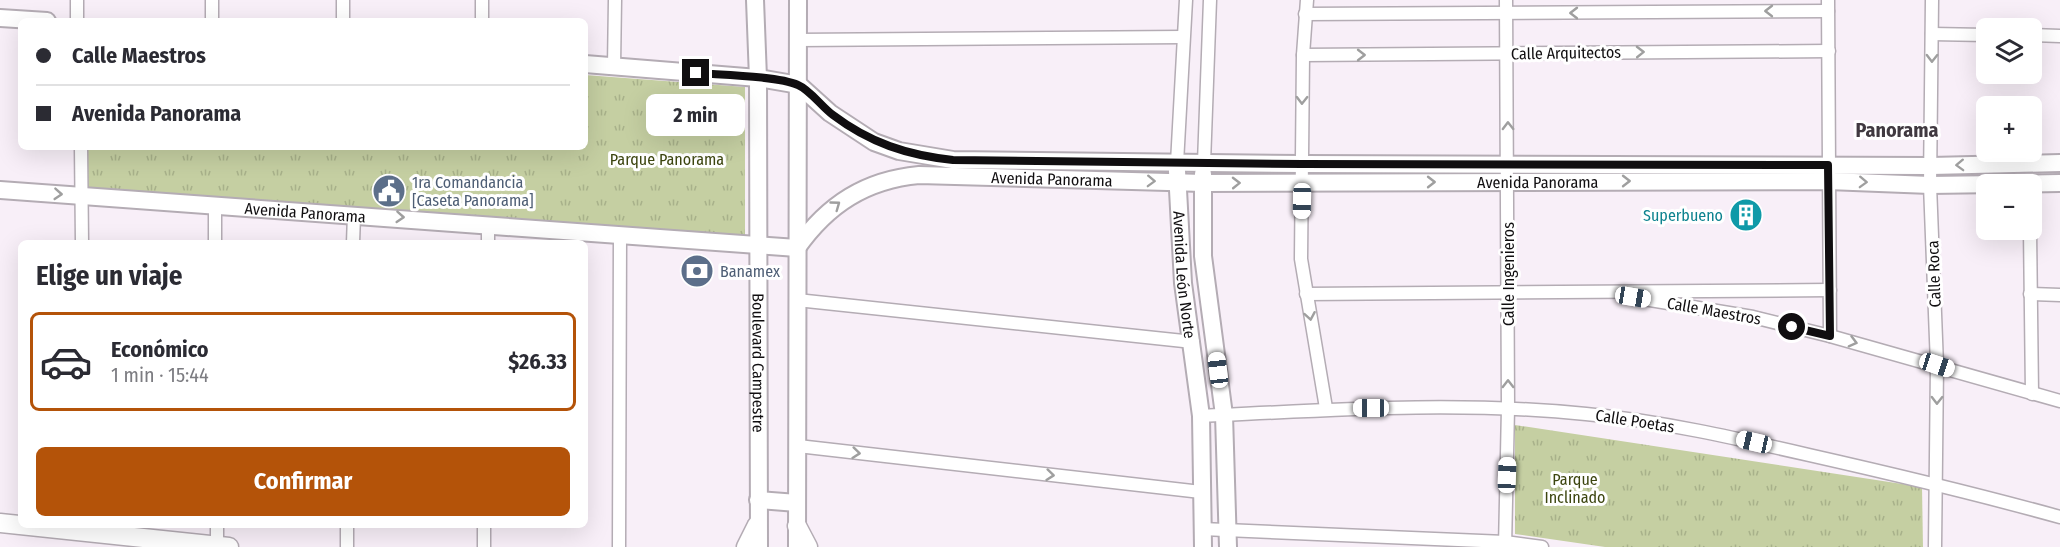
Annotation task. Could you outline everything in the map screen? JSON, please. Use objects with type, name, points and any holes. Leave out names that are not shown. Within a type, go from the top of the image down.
[{"type":"main road","points":[[0,523],[18,524]]},
{"type":"main road","points":[[746,547],[757,525]]},
{"type":"main road","points":[[797,526],[808,547]]},
{"type":"main road","points":[[80,528],[221,547]]},
{"type":"street","points":[[77,0],[77,18]]},
{"type":"street","points":[[212,0],[212,18]]},
{"type":"street","points":[[343,0],[343,18]]},
{"type":"street","points":[[482,0],[482,18]]},
{"type":"street","points":[[614,66],[615,0]]},
{"type":"street","name":"Boulevard Campestre","points":[[755,0],[758,78],[756,244],[759,547]]},
{"type":"street","points":[[797,547],[798,0]]},
{"type":"street","name":"Avenida León Norte","points":[[1186,0],[1177,163],[1183,283],[1201,416],[1203,547]]},
{"type":"street","name":"Avenida León Norte","points":[[1210,0],[1203,183],[1203,256],[1224,415],[1228,539]]},
{"type":"street","points":[[1307,0],[1303,55],[1301,259],[1326,408]]},
{"type":"street","name":"Calle Ingenieros","points":[[1505,544],[1508,408],[1506,0]]},
{"type":"street","name":"Calle Roca","points":[[1932,0],[1930,185],[1937,365],[1935,547]]},
{"type":"street","points":[[1305,14],[1507,13],[1828,5],[1830,336]]},
{"type":"street","points":[[0,18],[18,19]]},
{"type":"street","points":[[1932,34],[1976,35]]},
{"type":"street","points":[[798,40],[1183,36]]},
{"type":"street","points":[[2042,36],[2060,36]]},
{"type":"street","name":"Calle Arquitectos","points":[[1303,55],[1829,51]]},
{"type":"street","name":"Avenida Panorama","points":[[588,63],[758,78],[799,85],[855,131],[899,151],[953,160],[1302,164],[1508,163],[1828,173],[1930,185],[1976,185]]},
{"type":"street","points":[[81,150],[82,240]]},
{"type":"street","points":[[2029,163],[2029,174]]},
{"type":"street","name":"Avenida Panorama","points":[[0,190],[797,248],[820,218],[836,204],[861,189],[892,178],[919,175],[1203,183],[1508,182],[1828,173],[1931,166],[2060,163]]},
{"type":"street","name":"Avenida Panorama","points":[[2042,184],[2060,183]]},
{"type":"street","points":[[215,204],[215,240]]},
{"type":"street","points":[[353,240],[354,214]]},
{"type":"street","points":[[488,226],[488,240]]},
{"type":"street","points":[[619,547],[620,236]]},
{"type":"street","points":[[2030,240],[2032,394]]},
{"type":"street","name":"Calle Maestros","points":[[1306,294],[1830,290]]},
{"type":"street","name":"Calle Maestros","points":[[1610,293],[1724,312],[1830,336],[2060,401]]},
{"type":"street","points":[[2030,294],[2060,294]]},
{"type":"street","points":[[797,300],[1192,342]]},
{"type":"street","name":"Calle Poetas","points":[[1201,416],[1326,408],[1508,408],[1588,414],[1718,434],[1935,483],[2060,517]]},
{"type":"street","points":[[798,446],[1201,492]]},
{"type":"street","points":[[758,500],[797,503]]},
{"type":"street","points":[[218,528],[221,547]]},
{"type":"street","points":[[347,528],[347,547]]},
{"type":"street","points":[[484,528],[484,547]]},
{"type":"street","points":[[1202,529],[1228,539],[1505,544],[1542,547]]},
{"type":"green space","name":"Parque Panorama","points":[[588,75],[745,87],[745,241],[86,192],[88,150],[588,150]]},
{"type":"green space","name":"Parque Inclinado","points":[[1515,425],[1922,487],[1923,547],[1605,547],[1515,534]]},
{"type":"place","name":"1ra Comandancia [Caseta Panorama]","points":[[389,191]]},
{"type":"place","name":"Superbueno","points":[[1746,215]]},
{"type":"place","name":"Banamex","points":[[697,271]]},
{"type":"district","name":"Panorama","points":[[1897,130]]},
{"type":"route","points":[[696,73],[758,78],[799,85],[830,113],[874,142],[925,157],[953,160],[1302,164],[1828,165],[1830,336],[1792,327]]}]
